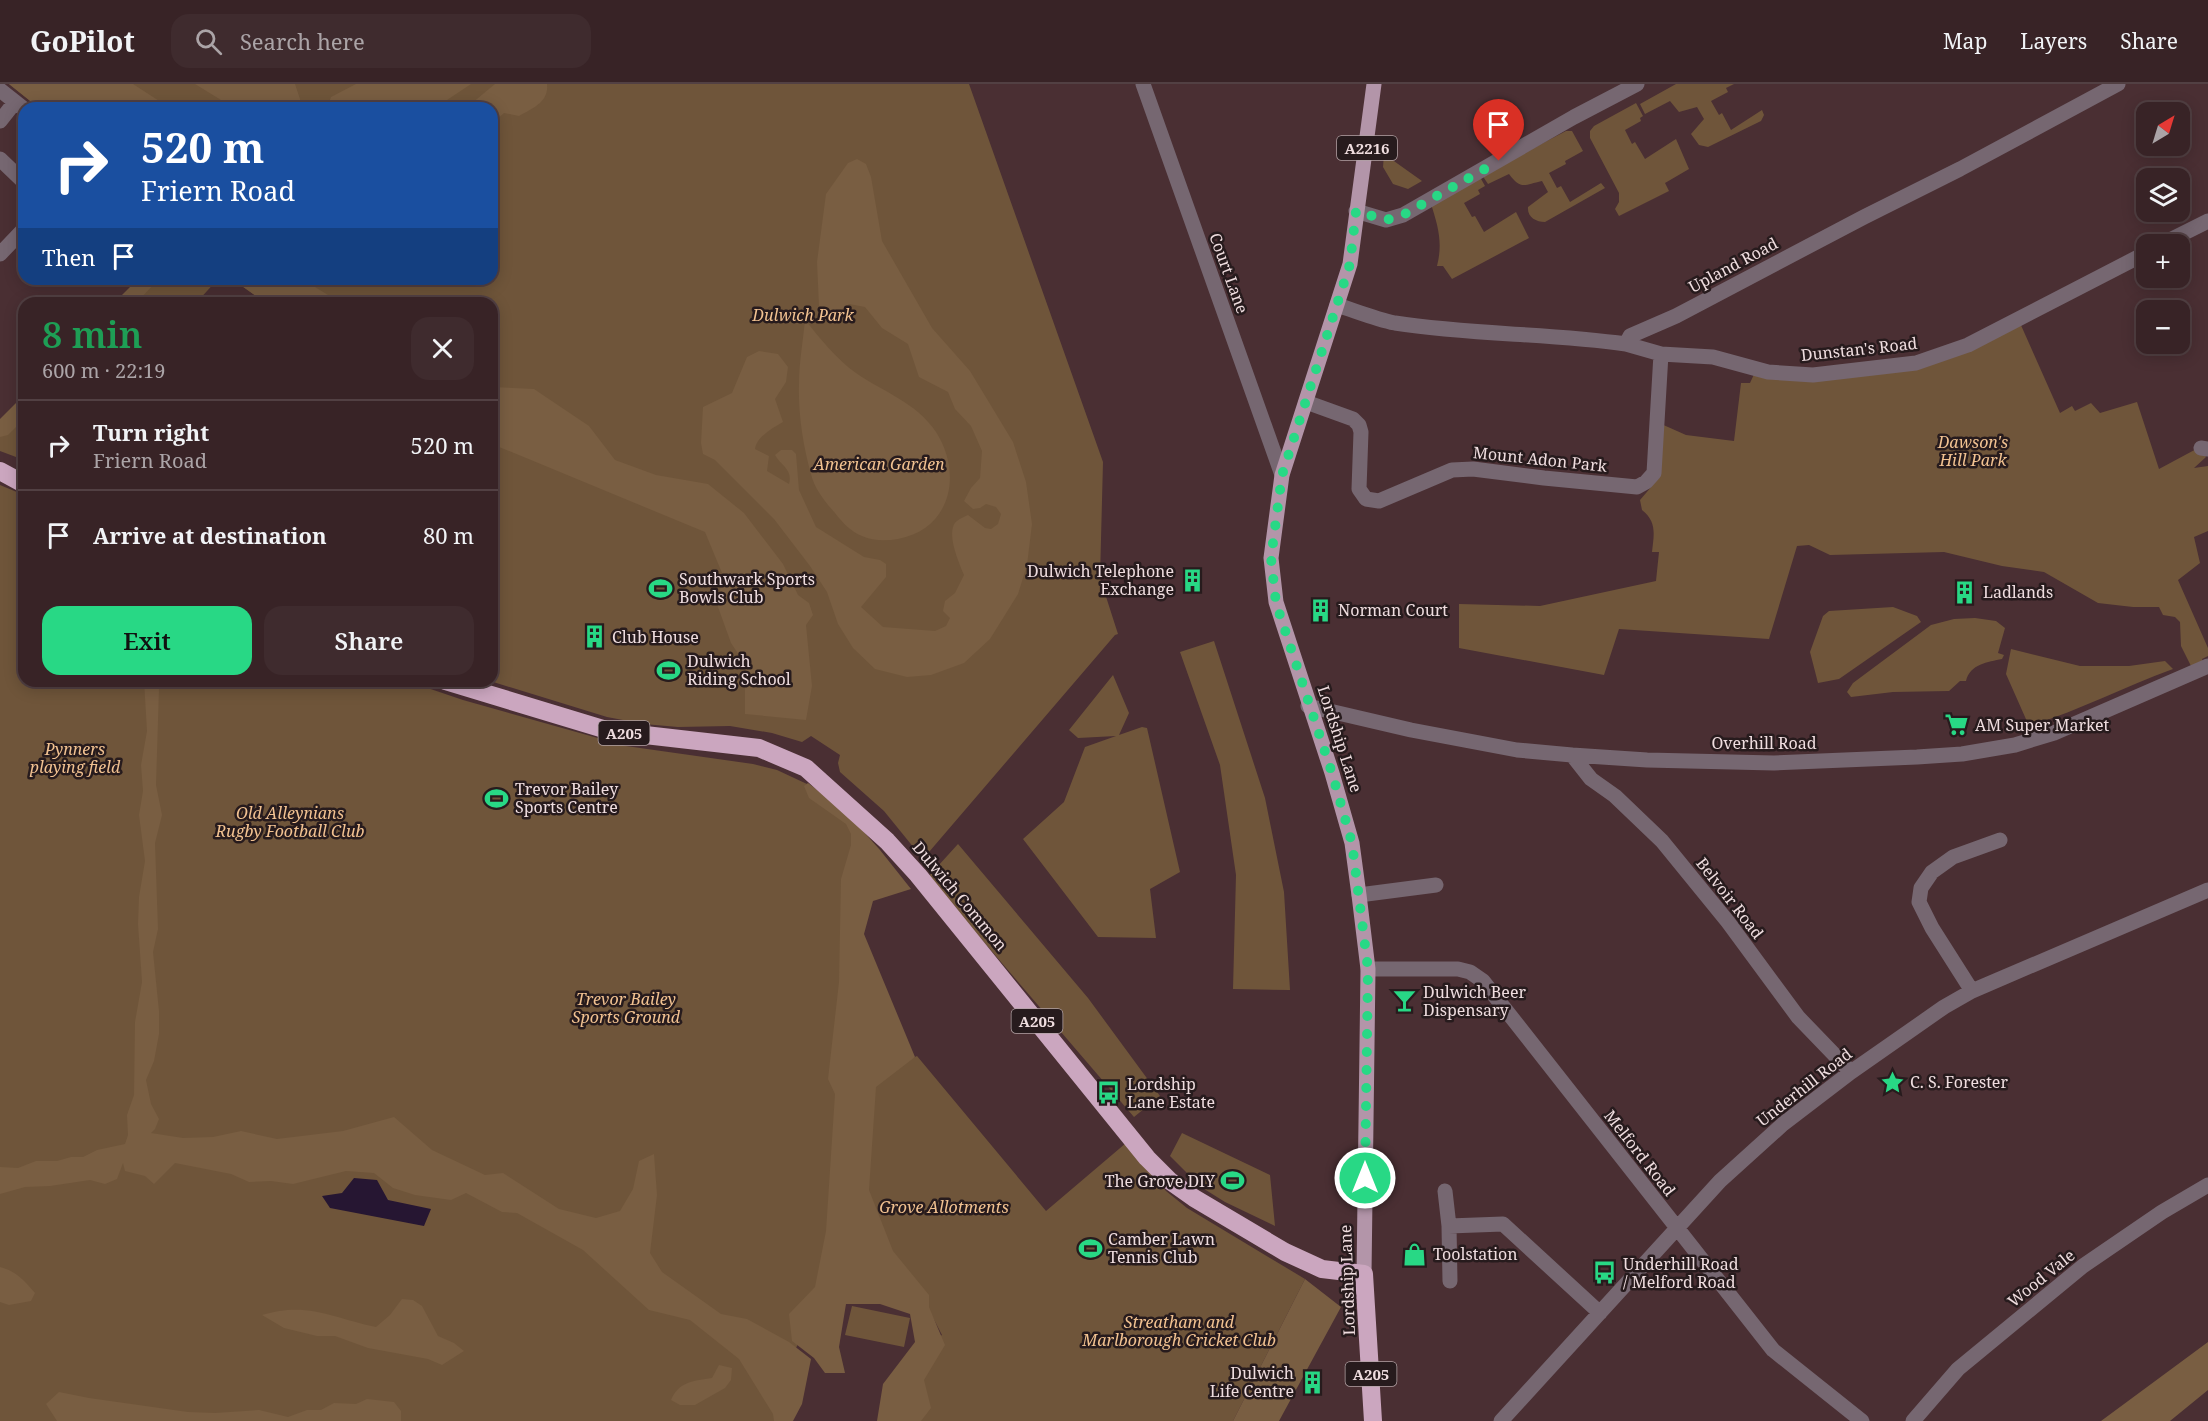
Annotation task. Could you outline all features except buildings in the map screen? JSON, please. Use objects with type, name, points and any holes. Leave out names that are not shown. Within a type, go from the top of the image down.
[{"type":"highway","points":[[0,471],[18,481]]},
{"type":"highway","name":"Dulwich Common","points":[[465,687],[610,731],[759,748],[806,768],[887,841],[918,875],[1147,1158],[1170,1181],[1209,1208],[1313,1266],[1337,1272],[1364,1274]]},
{"type":"highway","name":"Lordship Lane","points":[[1364,1274],[1373,1421]]},
{"type":"main road","name":"Lordship Lane","points":[[1364,1274],[1368,969],[1359,895],[1352,843],[1275,596],[1271,558],[1282,475],[1350,264],[1374,84]]},
{"type":"street","name":"Court Lane","points":[[1143,84],[1282,475]]},
{"type":"street","points":[[1356,211],[1386,220],[1403,215],[1574,117],[1637,84]]},
{"type":"street","name":"Upland Road","points":[[1626,344],[1630,336],[1676,316],[1960,169],[2118,84]]},
{"type":"street","points":[[0,90],[18,104]]},
{"type":"street","points":[[0,121],[18,108]]},
{"type":"street","points":[[0,159],[18,176]]},
{"type":"street","points":[[2181,234],[2208,220]]},
{"type":"street","points":[[0,254],[18,235]]},
{"type":"street","name":"Dunstan's Road","points":[[1626,344],[1661,354],[1713,357],[1768,372],[1813,375],[1916,363],[1968,345],[2136,258]]},
{"type":"street","points":[[1337,305],[1393,322],[1512,335],[1582,338],[1626,344]]},
{"type":"street","name":"Mount Adon Park","points":[[1306,402],[1353,419],[1359,425],[1361,432],[1359,489],[1366,499],[1378,501],[1452,470],[1473,469],[1637,486],[1646,482],[1654,473],[1661,354]]},
{"type":"street","name":"Overhill Road","points":[[1308,706],[1411,730],[1507,748],[1647,760],[1774,763],[1962,754],[2015,745],[2054,733],[2208,666]]},
{"type":"street","name":"Belvoir Road","points":[[1572,755],[1591,779],[1615,796],[1662,841],[1728,922],[1798,1017],[1851,1072]]},
{"type":"street","points":[[1972,991],[1918,902],[1921,888],[1932,872],[1953,857],[2000,840]]},
{"type":"street","points":[[1359,895],[1436,885]]},
{"type":"street","name":"Underhill Road","points":[[1501,1421],[1720,1181],[1783,1124],[1851,1072],[1944,1007],[1972,991],[2208,890]]},
{"type":"street","name":"Melford Road","points":[[1368,969],[1458,969],[1470,972],[1482,981],[1773,1350],[1862,1421]]},
{"type":"street","name":"Wood Vale","points":[[1913,1421],[1958,1369],[2083,1266],[2162,1212],[2208,1185]]},
{"type":"street","points":[[1445,1191],[1449,1226],[1449,1281]]},
{"type":"street","points":[[1449,1226],[1503,1224],[1600,1313]]},
{"type":"green space","name":"Dulwich Park","points":[[9,84],[969,84],[1103,462],[1100,578],[1118,634],[923,859],[884,811],[840,772],[838,763],[840,755],[811,736],[802,742],[772,733],[730,726],[678,727],[644,724],[607,717],[498,683],[498,297],[258,297],[240,285],[498,285],[498,102],[32,102]]},
{"type":"green space","points":[[9,84],[133,84],[161,102],[32,102]]},
{"type":"green space","points":[[195,84],[295,84],[301,102],[224,102]]},
{"type":"green space","points":[[356,84],[471,84],[444,102],[329,102],[331,97]]},
{"type":"green space","points":[[495,84],[547,84],[543,100],[519,116],[504,113],[498,118],[498,102],[473,102]]},
{"type":"green space","points":[[1676,84],[1734,84],[1726,88],[1728,92],[1711,101],[1719,115],[1722,113],[1731,130],[1762,110],[1764,115],[1761,121],[1708,147],[1699,145],[1691,134],[1704,119],[1697,107],[1679,112],[1670,101],[1645,114],[1640,104]]},
{"type":"green space","points":[[1636,103],[1643,116],[1640,118],[1641,121],[1625,130],[1632,144],[1635,142],[1645,159],[1676,139],[1689,169],[1665,183],[1669,191],[1619,216],[1615,209],[1619,202],[1619,193],[1590,138],[1590,131],[1594,126]]},
{"type":"green space","points":[[1566,131],[1572,131],[1583,151],[1549,173],[1557,188],[1561,186],[1570,202],[1601,183],[1605,188],[1545,222],[1533,218],[1528,211],[1528,207],[1548,192],[1542,181],[1523,185],[1509,174],[1488,184],[1482,175]]},
{"type":"green space","points":[[1384,154],[1422,181],[1408,189],[1393,184],[1383,167]]},
{"type":"green space","points":[[857,159],[866,164],[871,177],[882,241],[932,328],[970,371],[1013,442],[1026,482],[1032,524],[1027,565],[1018,594],[990,639],[964,663],[931,675],[907,677],[875,669],[853,648],[838,624],[827,592],[810,566],[774,519],[715,460],[703,454],[701,443],[703,407],[732,393],[747,357],[759,351],[778,354],[788,367],[786,382],[775,399],[783,422],[762,436],[755,449],[769,456],[767,471],[789,484],[788,471],[775,455],[781,450],[792,450],[796,454],[799,490],[816,527],[864,557],[880,560],[886,564],[886,577],[861,607],[883,627],[935,631],[946,626],[950,618],[943,611],[945,601],[955,593],[964,575],[953,545],[954,525],[968,515],[985,528],[991,529],[998,524],[1001,514],[996,507],[986,504],[973,509],[964,501],[980,478],[982,451],[971,426],[955,409],[948,392],[919,377],[908,344],[882,328],[865,307],[849,304],[835,315],[819,306],[817,262],[826,194],[848,163]]},
{"type":"green space","points":[[1480,177],[1485,186],[1478,190],[1480,194],[1464,203],[1484,232],[1516,212],[1529,238],[1452,279],[1443,266],[1437,266],[1440,250],[1439,235],[1431,204]]},
{"type":"green space","points":[[132,285],[153,285],[142,297],[120,297]]},
{"type":"green space","points":[[139,285],[212,285],[202,297],[128,297]]},
{"type":"green space","points":[[240,285],[316,285],[315,287],[331,297],[258,297]]},
{"type":"green space","name":"American Garden","points":[[805,320],[849,367],[866,380],[909,405],[936,432],[949,465],[950,482],[947,498],[940,512],[930,524],[916,533],[898,539],[884,540],[871,539],[858,534],[841,520],[817,490],[806,452],[799,406]]},
{"type":"green space","name":"Dawson's Hill Park","points":[[2020,323],[2060,413],[2072,406],[2075,411],[2091,403],[2100,413],[2137,402],[2159,469],[2200,447],[2206,457],[2194,468],[2208,466],[2208,531],[2194,537],[2200,563],[2178,580],[2208,648],[2208,656],[2202,659],[2203,662],[2191,666],[2181,646],[2180,622],[2175,617],[2163,615],[2159,607],[2098,603],[2044,572],[2002,566],[1944,552],[1830,555],[1809,545],[1797,546],[1769,639],[1619,629],[1604,675],[1459,648],[1459,604],[1540,606],[1656,581],[1659,552],[1652,552],[1654,534],[1652,524],[1642,510],[1640,500],[1652,486],[1659,423],[1686,435],[1734,441],[1741,383],[1750,383],[1756,370],[1813,371],[1912,359]]},
{"type":"green space","points":[[498,387],[534,389],[589,426],[615,460],[656,475],[708,484],[744,513],[783,564],[798,595],[809,603],[813,615],[806,625],[812,686],[806,720],[745,714],[745,664],[731,643],[718,607],[722,573],[705,532],[498,446]]},
{"type":"green space","points":[[18,401],[18,425],[8,435],[0,437],[0,419]]},
{"type":"green space","points":[[18,411],[18,458],[0,451],[0,430]]},
{"type":"green space","points":[[0,485],[18,492],[18,687],[425,687],[626,746],[753,764],[777,770],[807,784],[859,828],[845,1197],[803,1334],[793,1354],[784,1421],[0,1421]]},
{"type":"green space","points":[[1893,607],[1917,616],[1921,622],[1839,679],[1818,683],[1810,652],[1823,616],[1829,611]]},
{"type":"green space","points":[[1975,618],[1996,621],[2005,628],[1998,653],[2004,655],[2002,659],[1975,667],[1966,681],[1960,681],[1949,691],[1893,692],[1851,697],[1847,692],[1853,683],[1931,625],[1954,619]]},
{"type":"green space","points":[[1214,641],[1265,798],[1284,892],[1290,990],[1233,989],[1236,875],[1220,765],[1180,652]]},
{"type":"green space","points":[[2011,649],[2080,666],[2129,666],[2165,661],[2173,669],[2029,726],[2006,674]]},
{"type":"green space","points":[[1113,675],[1129,713],[1119,735],[1142,727],[1147,728],[1180,872],[1150,889],[1156,938],[1098,937],[1023,839],[1064,802],[1085,747],[1116,736],[1078,738],[1069,730]]},
{"type":"green space","points":[[144,687],[163,687],[159,689],[156,785],[162,815],[155,843],[158,929],[153,952],[159,1034],[154,1061],[146,1080],[151,1104],[159,1119],[151,1133],[183,1138],[213,1137],[241,1131],[277,1139],[343,1131],[394,1117],[432,1150],[485,1175],[503,1173],[559,1209],[596,1218],[620,1211],[633,1189],[639,1161],[654,1154],[657,1195],[650,1253],[662,1272],[721,1314],[747,1319],[789,1342],[811,1359],[802,1404],[793,1421],[774,1421],[773,1414],[739,1359],[690,1320],[649,1310],[583,1250],[517,1213],[502,1212],[466,1193],[451,1200],[415,1195],[393,1188],[374,1173],[346,1171],[293,1184],[271,1181],[249,1182],[231,1174],[175,1163],[154,1184],[145,1176],[125,1171],[123,1163],[117,1179],[105,1184],[90,1180],[25,1187],[0,1194],[0,1167],[18,1168],[36,1161],[83,1157],[97,1150],[125,1144],[128,1135],[127,1115],[134,1095],[135,1022],[142,982],[138,924],[139,897],[145,861],[139,815],[143,791],[141,765],[147,731]]},
{"type":"green space","points":[[808,783],[845,811],[911,889],[873,901],[864,934],[915,1057],[876,1087],[869,1190],[893,1251],[929,1295],[929,1307],[945,1345],[924,1380],[931,1408],[921,1421],[877,1421],[883,1384],[915,1342],[910,1314],[880,1304],[846,1304],[839,1347],[845,1373],[825,1373],[814,1358],[792,1341],[789,1314],[815,1287],[826,1231],[835,1094],[828,1079],[839,982],[841,879],[851,845],[851,834],[846,824],[809,798],[804,786]]},
{"type":"green space","points":[[958,844],[1088,998],[1160,1096],[1134,1117],[928,877]]},
{"type":"green space","points":[[917,1056],[1046,1211],[1126,1143],[1166,1191],[1187,1208],[1305,1279],[1233,1421],[889,1421],[930,1342],[942,1335],[927,1306],[870,1278],[868,1079]]},
{"type":"green space","name":"The Grove DIY","points":[[1182,1133],[1270,1175],[1275,1226],[1225,1202],[1201,1187],[1170,1156]]},
{"type":"green space","points":[[0,1267],[15,1274],[27,1284],[35,1293],[31,1301],[9,1305],[0,1302]]},
{"type":"green space","points":[[1305,1279],[1341,1307],[1279,1421],[1233,1421]]},
{"type":"green space","points":[[402,1299],[413,1300],[422,1306],[438,1336],[454,1343],[464,1351],[442,1365],[428,1359],[368,1348],[335,1336],[317,1336],[284,1328],[262,1315],[278,1311],[307,1310],[376,1327],[390,1315]]},
{"type":"green space","points":[[852,1306],[910,1318],[904,1347],[845,1335]]},
{"type":"green space","points":[[2208,1342],[2208,1390],[2170,1421],[2101,1421]]},
{"type":"green space","points":[[719,1365],[732,1368],[731,1380],[725,1388],[695,1405],[680,1405],[671,1400],[683,1385],[712,1378]]},
{"type":"green space","points":[[59,1392],[188,1412],[259,1410],[288,1417],[307,1410],[321,1410],[334,1403],[356,1404],[367,1399],[394,1402],[401,1411],[401,1421],[57,1421],[46,1404]]},
{"type":"shaded area","points":[[354,1178],[377,1180],[388,1200],[431,1209],[424,1226],[330,1208],[322,1196],[342,1193]]},
{"type":"place","name":"Dulwich Telephone Exchange","points":[[1192,580]]},
{"type":"place","name":"Southwark Sports Bowls Club","points":[[661,588]]},
{"type":"place","name":"Ladlands","points":[[1965,592]]},
{"type":"place","name":"Norman Court","points":[[1320,610]]},
{"type":"place","name":"Club House","points":[[594,637]]},
{"type":"place","name":"Dulwich Riding School","points":[[669,670]]},
{"type":"place","name":"AM Super Market","points":[[1957,725]]},
{"type":"place","name":"Trevor Bailey Sports Centre","points":[[497,798]]},
{"type":"place","name":"Dulwich Beer Dispensary","points":[[1405,1001]]},
{"type":"place","name":"C. S. Forester","points":[[1892,1082]]},
{"type":"place","name":"Lordship Lane Estate","points":[[1109,1093]]},
{"type":"place","name":"The Grove DIY","points":[[1233,1181]]},
{"type":"place","name":"Camber Lawn Tennis Club","points":[[1090,1248]]},
{"type":"place","name":"Toolstation","points":[[1415,1254]]},
{"type":"place","name":"Underhill Road / Melford Road","points":[[1605,1273]]},
{"type":"place","name":"Dulwich Life Centre","points":[[1312,1382]]},
{"type":"route","points":[[1365,1178],[1368,969],[1352,843],[1332,773],[1308,706],[1276,603],[1271,558],[1275,519],[1282,475],[1350,264],[1356,211],[1386,220],[1403,215],[1499,161]]},
{"type":"park label","name":"Pynners playing field","points":[[75,758]]},
{"type":"park label","name":"Old Alleynians Rugby Football Club","points":[[290,822]]},
{"type":"park label","name":"Trevor Bailey Sports Ground","points":[[626,1008]]},
{"type":"park label","name":"Grove Allotments","points":[[944,1207]]},
{"type":"park label","name":"Streatham and Marlborough Cricket Club","points":[[1179,1331]]}]
